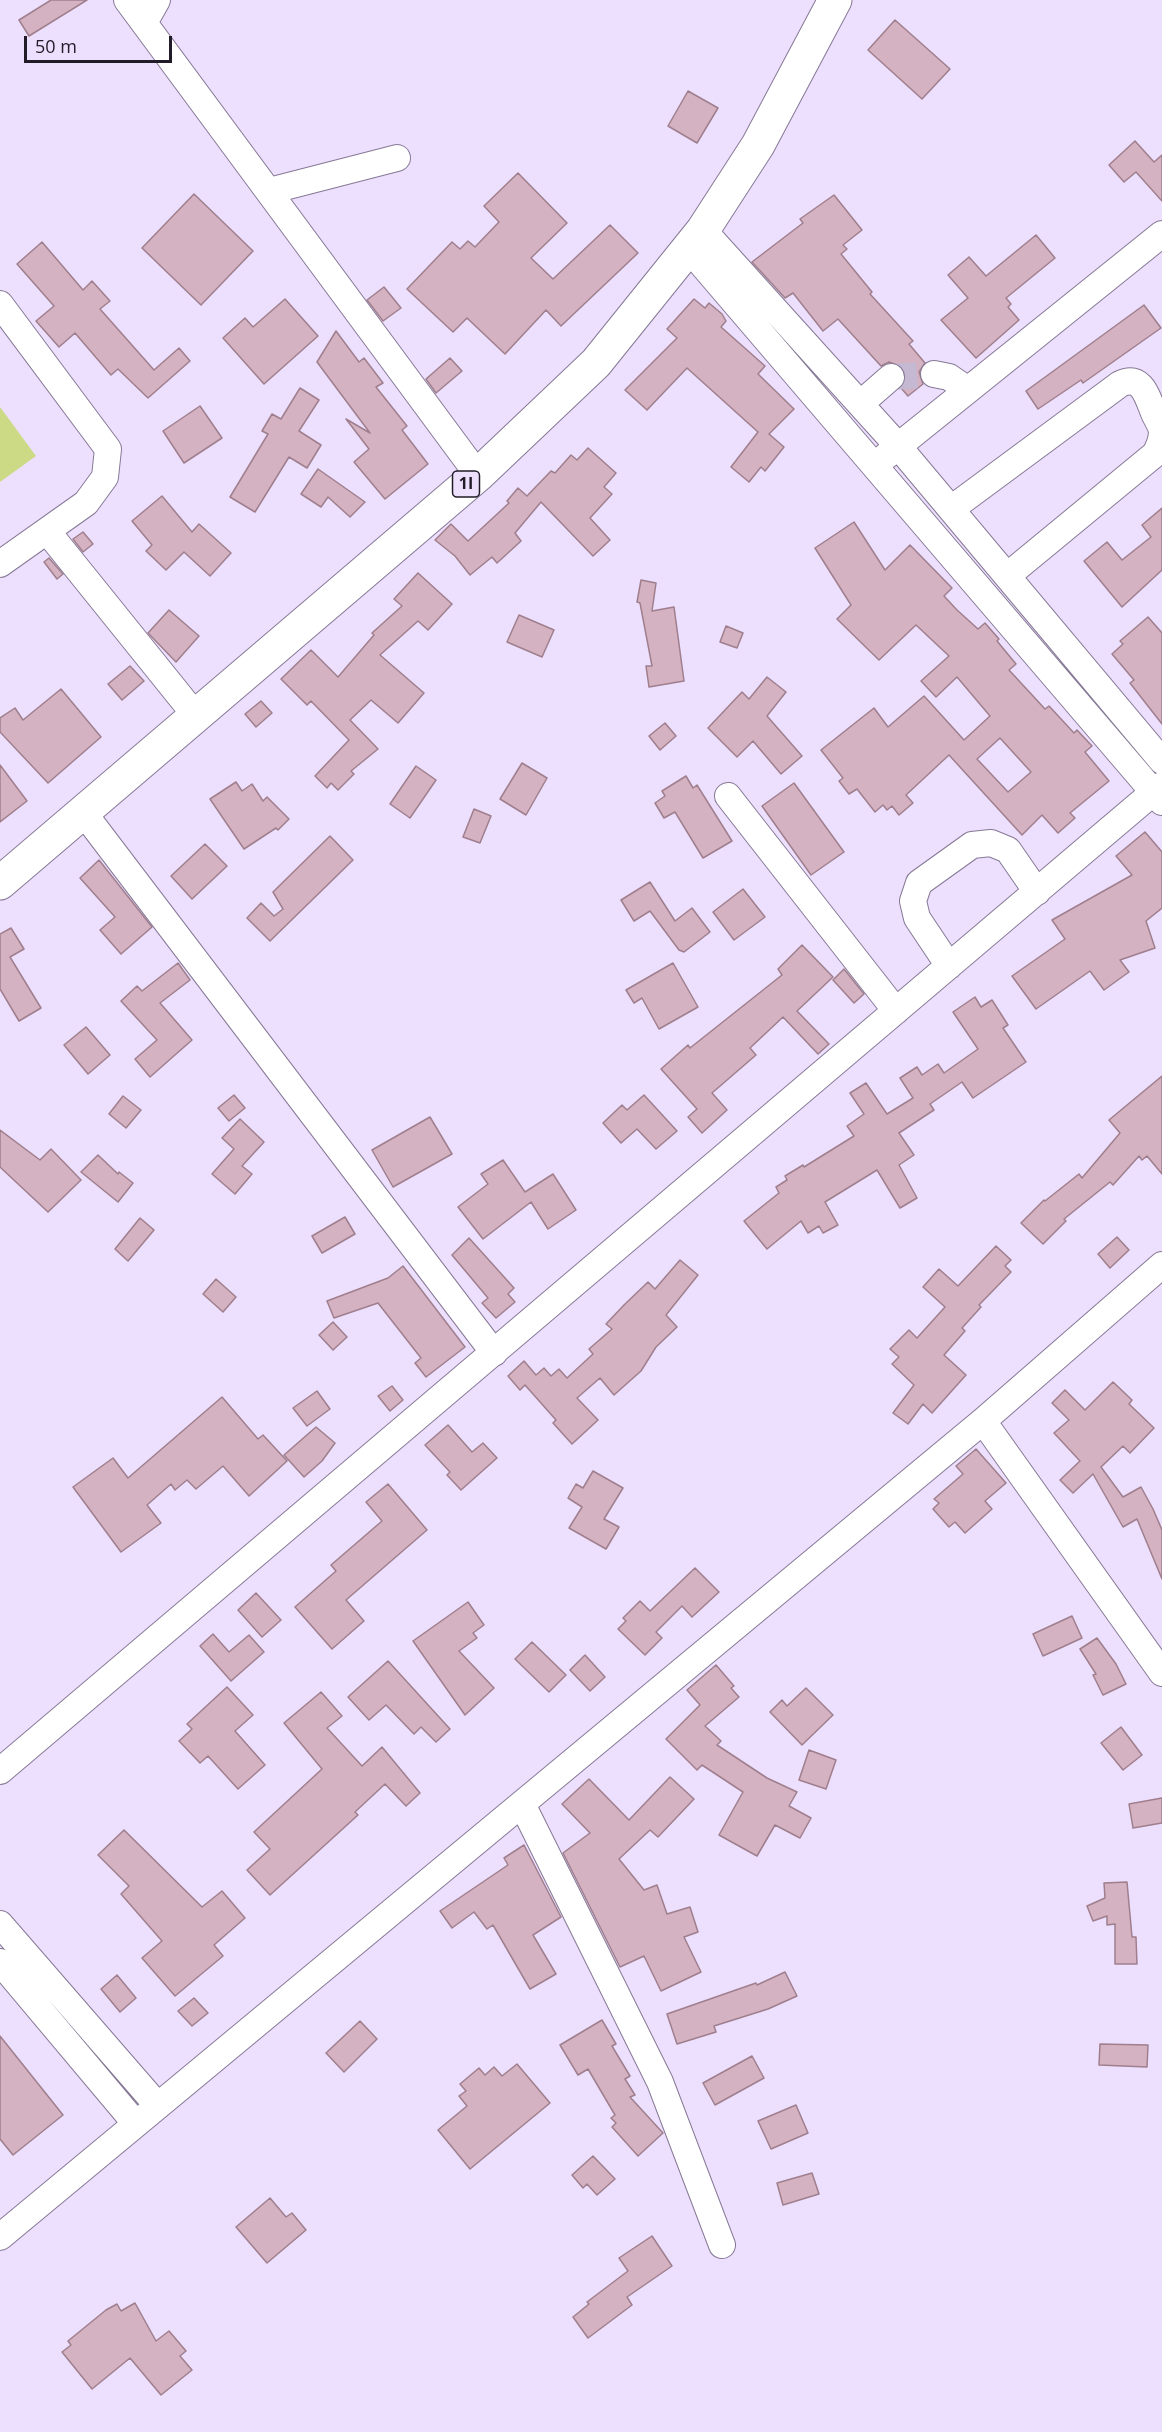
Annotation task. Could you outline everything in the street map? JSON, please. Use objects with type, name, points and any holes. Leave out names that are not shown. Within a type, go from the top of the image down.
[{"type":"highway","name":"1I","points":[[0,883],[477,475],[596,363],[695,239],[758,145],[835,0]]},
{"type":"street","points":[[127,0],[477,475]]},
{"type":"street","points":[[144,23],[157,0]]},
{"type":"street","points":[[269,191],[397,158]]},
{"type":"street","points":[[874,466],[1162,234]]},
{"type":"street","points":[[695,239],[860,404],[1162,761]]},
{"type":"street","points":[[0,1771],[949,966],[1159,793],[874,466],[695,239]]},
{"type":"street","points":[[0,304],[108,449],[105,477],[86,503],[0,564]]},
{"type":"street","points":[[934,374],[949,377],[968,390]]},
{"type":"street","points":[[860,404],[891,377]]},
{"type":"street","points":[[951,509],[1120,384],[1128,380],[1144,388],[1162,431],[1160,447],[1155,454],[1007,576]]},
{"type":"street","points":[[47,531],[196,716]]},
{"type":"street","points":[[728,796],[896,1011]]},
{"type":"street","points":[[83,812],[494,1353]]},
{"type":"street","points":[[949,966],[917,918],[913,901],[919,883],[972,845],[991,843],[1008,850],[1037,892]]},
{"type":"street","points":[[0,2236],[983,1421],[1162,1265]]},
{"type":"street","points":[[983,1421],[1162,1673]]},
{"type":"street","points":[[522,1804],[660,2082],[722,2245]]},
{"type":"street","points":[[0,1924],[158,2106]]},
{"type":"street","points":[[0,1962],[136,2124]]},
{"type":"green space","points":[[0,407],[36,456],[0,482]]},
{"type":"building","points":[[51,0],[87,0],[29,36],[19,20]]},
{"type":"building","points":[[895,20],[950,69],[922,99],[868,50]]},
{"type":"building","points":[[688,91],[718,108],[697,143],[668,126]]},
{"type":"building","points":[[1135,141],[1154,162],[1162,155],[1162,201],[1136,172],[1124,182],[1109,165]]},
{"type":"building","points":[[518,173],[567,223],[531,258],[553,279],[610,225],[638,253],[561,326],[546,310],[505,354],[467,318],[453,332],[407,289],[452,242],[460,249],[468,241],[475,247],[499,222],[484,206]]},
{"type":"building","points":[[194,194],[253,251],[201,305],[142,248]]},
{"type":"building","points":[[834,195],[862,230],[843,245],[847,249],[841,254],[872,292],[870,294],[913,341],[909,344],[925,363],[919,372],[923,384],[908,396],[901,388],[906,375],[902,367],[889,362],[881,366],[838,319],[823,331],[793,293],[785,298],[752,262],[803,223],[800,219]]},
{"type":"building","points":[[1036,235],[1055,258],[1006,298],[1011,304],[1008,307],[1019,320],[976,358],[941,320],[968,298],[948,275],[969,257],[986,276]]},
{"type":"building","points":[[42,242],[83,290],[92,281],[110,301],[100,309],[154,370],[179,348],[190,361],[148,398],[118,369],[111,375],[75,333],[59,347],[36,321],[54,306],[17,264]]},
{"type":"building","points":[[384,287],[401,308],[383,321],[367,300]]},
{"type":"building","points":[[285,299],[318,336],[264,384],[223,338],[245,318],[253,327]]},
{"type":"building","points":[[694,299],[705,308],[709,303],[722,314],[726,321],[721,327],[765,366],[758,374],[794,409],[769,434],[784,447],[765,471],[761,467],[749,482],[731,467],[758,432],[687,368],[647,410],[625,390],[677,338],[667,329]]},
{"type":"building","points":[[1144,305],[1161,328],[1083,383],[1081,380],[1038,409],[1026,391]]},
{"type":"building","points":[[336,331],[359,362],[364,358],[383,383],[376,387],[407,426],[402,430],[428,464],[385,499],[354,462],[369,449],[346,419],[370,433],[317,362]]},
{"type":"building","points":[[450,358],[462,371],[436,393],[426,379]]},
{"type":"building","points":[[300,388],[319,400],[299,431],[321,445],[307,468],[289,457],[255,512],[230,497],[268,434],[262,431],[272,414],[281,419]]},
{"type":"building","points":[[200,406],[222,438],[184,463],[163,431]]},
{"type":"building","points":[[588,448],[616,473],[604,487],[612,494],[590,518],[610,540],[593,556],[541,502],[515,533],[521,541],[497,563],[492,557],[470,575],[455,556],[435,540],[451,524],[468,541],[509,503],[507,501],[518,488],[527,496],[551,471],[555,473],[571,455],[577,460]]},
{"type":"building","points":[[318,469],[365,502],[350,517],[328,497],[321,507],[301,494]]},
{"type":"building","points":[[162,496],[192,532],[199,524],[231,553],[210,576],[184,552],[166,570],[146,551],[152,545],[132,521]]},
{"type":"building","points":[[1162,508],[1162,570],[1122,607],[1084,561],[1107,542],[1122,560],[1151,537],[1142,525]]},
{"type":"building","points":[[854,522],[885,570],[910,545],[952,588],[944,596],[957,610],[978,629],[985,623],[999,639],[997,641],[1016,664],[1009,670],[1045,709],[1049,706],[1074,733],[1077,730],[1092,746],[1085,752],[1109,781],[1070,813],[1075,818],[1058,833],[1042,815],[1022,835],[949,755],[906,795],[913,803],[899,815],[892,806],[887,810],[883,805],[875,812],[857,789],[849,794],[839,781],[843,778],[821,750],[874,708],[888,727],[924,696],[964,740],[990,716],[957,677],[936,697],[921,681],[949,656],[916,625],[879,660],[837,619],[851,605],[815,548]],"holes":[[[1000,738],[1031,772],[1008,792],[977,759]]]},
{"type":"building","points":[[83,532],[93,544],[83,552],[73,539]]},
{"type":"building","points":[[49,558],[63,574],[57,579],[44,562]]},
{"type":"building","points":[[418,573],[452,604],[428,630],[418,621],[380,655],[424,693],[398,723],[371,700],[350,720],[378,749],[351,771],[354,774],[338,790],[331,783],[327,788],[315,776],[349,740],[311,701],[307,705],[281,679],[311,650],[338,677],[374,635],[372,633],[402,606],[394,599]]},
{"type":"building","points":[[641,580],[656,583],[652,611],[674,607],[684,681],[649,687],[646,666],[652,666],[640,603],[637,602]]},
{"type":"building","points":[[169,610],[199,636],[176,662],[148,633]]},
{"type":"building","points":[[519,615],[554,630],[542,657],[507,642]]},
{"type":"building","points":[[1148,617],[1162,633],[1162,724],[1130,683],[1134,680],[1112,654],[1123,644],[1120,641]]},
{"type":"building","points":[[726,626],[743,633],[737,648],[720,642]]},
{"type":"building","points":[[130,666],[144,681],[122,700],[108,684]]},
{"type":"building","points":[[767,677],[786,692],[767,716],[802,756],[781,774],[753,741],[737,757],[708,728],[742,692],[749,699]]},
{"type":"building","points":[[61,689],[101,737],[48,783],[0,732],[0,718],[15,708],[23,720]]},
{"type":"building","points":[[261,701],[272,713],[256,727],[245,714]]},
{"type":"building","points":[[665,723],[676,736],[660,750],[649,736]]},
{"type":"building","points":[[522,763],[547,778],[526,815],[500,799]]},
{"type":"building","points":[[0,765],[27,801],[0,822]]},
{"type":"building","points":[[416,766],[436,780],[410,818],[390,804]]},
{"type":"building","points":[[686,776],[693,788],[697,785],[732,841],[703,858],[675,812],[664,818],[655,803],[665,796],[662,791]]},
{"type":"building","points":[[236,782],[242,791],[252,784],[263,801],[267,797],[289,819],[278,830],[276,828],[244,849],[210,799]]},
{"type":"building","points":[[794,783],[844,852],[811,875],[762,806]]},
{"type":"building","points":[[474,809],[491,816],[480,843],[463,837]]},
{"type":"building","points":[[1145,832],[1162,852],[1162,908],[1146,921],[1155,948],[1120,960],[1129,972],[1104,990],[1090,971],[1036,1009],[1012,976],[1065,939],[1052,920],[1132,875],[1116,856]]},
{"type":"building","points":[[330,836],[353,860],[270,941],[247,918],[261,903],[274,916],[283,909],[273,892]]},
{"type":"building","points":[[205,844],[227,866],[192,899],[171,876]]},
{"type":"building","points":[[99,860],[152,927],[121,954],[100,930],[115,917],[80,878]]},
{"type":"building","points":[[650,882],[675,921],[692,908],[710,932],[684,952],[679,950],[650,911],[634,921],[621,900]]},
{"type":"building","points":[[743,889],[765,917],[734,940],[713,912]]},
{"type":"building","points":[[11,928],[24,949],[10,957],[41,1008],[19,1021],[0,989],[0,934]]},
{"type":"building","points":[[802,945],[833,977],[797,1011],[829,1044],[818,1054],[783,1017],[750,1048],[756,1055],[712,1093],[727,1110],[702,1133],[688,1117],[697,1109],[661,1069],[688,1045],[690,1048],[782,975],[778,969]]},
{"type":"building","points":[[178,963],[190,980],[160,1003],[192,1040],[150,1077],[135,1059],[157,1040],[121,1001],[137,986],[142,991]]},
{"type":"building","points":[[673,963],[698,1007],[659,1029],[642,998],[634,1003],[626,990]]},
{"type":"building","points":[[844,969],[864,994],[854,1003],[833,980]]},
{"type":"building","points":[[975,997],[981,1007],[992,1000],[1008,1025],[1003,1028],[1026,1062],[973,1098],[962,1082],[930,1104],[934,1110],[899,1133],[914,1155],[899,1165],[917,1198],[900,1208],[877,1170],[825,1202],[838,1225],[823,1233],[819,1226],[808,1233],[801,1221],[767,1249],[744,1221],[779,1193],[776,1187],[787,1180],[785,1176],[854,1136],[847,1126],[864,1114],[850,1093],[866,1083],[887,1114],[913,1098],[900,1078],[917,1067],[922,1075],[938,1064],[944,1073],[978,1049],[953,1012]]},
{"type":"building","points":[[86,1027],[110,1055],[88,1074],[64,1045]]},
{"type":"building","points":[[1162,1076],[1162,1174],[1147,1156],[1142,1160],[1139,1156],[1113,1185],[1110,1182],[1064,1219],[1066,1221],[1043,1244],[1021,1223],[1044,1200],[1079,1174],[1082,1178],[1120,1133],[1109,1120]]},
{"type":"building","points":[[234,1095],[245,1108],[229,1121],[218,1108]]},
{"type":"building","points":[[644,1095],[677,1131],[656,1149],[637,1129],[621,1143],[603,1123],[622,1105],[627,1110]]},
{"type":"building","points":[[123,1096],[141,1110],[126,1128],[109,1114]]},
{"type":"building","points":[[430,1117],[452,1154],[393,1187],[372,1150]]},
{"type":"building","points":[[240,1119],[264,1142],[242,1166],[252,1174],[235,1194],[212,1174],[234,1149],[222,1138]]},
{"type":"building","points":[[0,1130],[40,1160],[51,1149],[81,1180],[48,1212],[0,1167]]},
{"type":"building","points":[[98,1155],[118,1174],[119,1172],[133,1183],[118,1202],[81,1172]]},
{"type":"building","points":[[503,1160],[525,1192],[553,1174],[576,1210],[548,1229],[531,1202],[483,1239],[458,1207],[488,1184],[481,1174]]},
{"type":"building","points":[[345,1217],[355,1234],[322,1253],[312,1236]]},
{"type":"building","points":[[140,1218],[154,1230],[128,1261],[115,1249]]},
{"type":"building","points":[[1117,1237],[1129,1250],[1110,1268],[1098,1254]]},
{"type":"building","points":[[469,1238],[514,1288],[508,1294],[515,1302],[496,1318],[482,1303],[488,1298],[452,1255]]},
{"type":"building","points":[[996,1246],[1011,1260],[1005,1266],[1011,1272],[979,1305],[981,1307],[962,1328],[965,1331],[944,1355],[966,1375],[932,1413],[923,1404],[908,1424],[893,1413],[914,1385],[892,1364],[899,1357],[890,1349],[909,1330],[917,1338],[945,1307],[923,1287],[939,1269],[958,1286]]},
{"type":"building","points":[[680,1260],[698,1275],[666,1315],[677,1327],[656,1347],[641,1371],[614,1395],[600,1378],[577,1398],[598,1420],[572,1444],[553,1423],[556,1420],[525,1385],[520,1390],[508,1376],[524,1361],[536,1375],[544,1368],[551,1376],[559,1369],[567,1378],[593,1354],[589,1349],[612,1329],[606,1324],[624,1305],[648,1282],[655,1289]]},
{"type":"building","points":[[403,1266],[465,1347],[426,1377],[415,1363],[421,1358],[378,1303],[334,1318],[327,1301],[388,1278]]},
{"type":"building","points":[[216,1279],[236,1297],[223,1312],[203,1294]]},
{"type":"building","points":[[333,1322],[347,1337],[333,1350],[319,1335]]},
{"type":"building","points":[[1113,1382],[1132,1400],[1129,1404],[1154,1428],[1130,1453],[1123,1446],[1101,1467],[1123,1497],[1141,1487],[1153,1509],[1162,1530],[1162,1579],[1137,1519],[1123,1527],[1093,1474],[1073,1493],[1060,1480],[1080,1461],[1054,1433],[1069,1420],[1052,1403],[1065,1390],[1085,1410]]},
{"type":"building","points":[[392,1386],[403,1400],[390,1411],[378,1396]]},
{"type":"building","points":[[317,1391],[330,1409],[307,1426],[293,1408]]},
{"type":"building","points":[[222,1397],[258,1439],[263,1435],[287,1461],[249,1496],[223,1466],[196,1489],[187,1480],[175,1490],[171,1484],[147,1505],[161,1523],[121,1552],[73,1487],[113,1458],[128,1478]]},
{"type":"building","points":[[448,1425],[472,1452],[483,1443],[497,1458],[461,1490],[447,1475],[450,1472],[425,1445]]},
{"type":"building","points":[[316,1427],[335,1443],[322,1461],[304,1477],[284,1455]]},
{"type":"building","points":[[976,1449],[1006,1483],[985,1501],[992,1509],[965,1533],[955,1522],[949,1527],[933,1509],[939,1503],[934,1499],[963,1474],[956,1466]]},
{"type":"building","points":[[593,1471],[623,1488],[604,1519],[619,1527],[606,1549],[569,1528],[582,1507],[568,1498],[576,1484],[583,1488]]},
{"type":"building","points":[[388,1484],[427,1530],[346,1600],[364,1621],[332,1649],[295,1607],[336,1571],[331,1565],[382,1521],[366,1502]]},
{"type":"building","points":[[695,1568],[719,1592],[692,1617],[682,1606],[656,1632],[662,1638],[645,1655],[618,1629],[626,1621],[623,1618],[640,1601],[650,1611]]},
{"type":"building","points":[[256,1593],[281,1620],[262,1637],[238,1610]]},
{"type":"building","points":[[468,1602],[484,1625],[473,1633],[477,1638],[459,1651],[494,1688],[465,1715],[413,1641]]},
{"type":"building","points":[[1072,1616],[1082,1638],[1043,1656],[1033,1634]]},
{"type":"building","points":[[213,1634],[229,1652],[249,1635],[264,1652],[231,1681],[200,1646]]},
{"type":"building","points":[[1097,1638],[1116,1664],[1126,1684],[1103,1695],[1093,1675],[1096,1674],[1080,1649]]},
{"type":"building","points":[[532,1642],[566,1675],[549,1692],[515,1659]]},
{"type":"building","points":[[585,1655],[605,1677],[590,1691],[570,1670]]},
{"type":"building","points":[[388,1661],[450,1729],[436,1742],[421,1727],[414,1734],[386,1705],[369,1720],[348,1697]]},
{"type":"building","points":[[716,1665],[734,1686],[731,1688],[739,1697],[705,1726],[721,1741],[717,1745],[767,1778],[797,1792],[789,1806],[811,1818],[800,1838],[775,1825],[757,1856],[719,1835],[743,1792],[702,1765],[697,1770],[666,1739],[700,1705],[687,1690]]},
{"type":"building","points":[[227,1687],[253,1715],[235,1731],[265,1765],[238,1789],[208,1756],[200,1763],[179,1741],[192,1729],[187,1724]]},
{"type":"building","points":[[806,1688],[833,1715],[802,1745],[770,1712],[782,1700],[787,1706]]},
{"type":"building","points":[[321,1692],[342,1716],[327,1728],[362,1766],[382,1747],[420,1793],[406,1806],[385,1784],[355,1812],[358,1815],[270,1895],[247,1870],[270,1849],[254,1832],[322,1769],[284,1723]]},
{"type":"building","points":[[1121,1727],[1142,1755],[1123,1770],[1101,1743]]},
{"type":"building","points":[[809,1750],[836,1760],[826,1789],[799,1780]]},
{"type":"building","points":[[670,1777],[694,1799],[658,1837],[650,1830],[619,1859],[644,1890],[657,1885],[667,1914],[690,1907],[698,1932],[684,1937],[701,1972],[661,1991],[644,1956],[620,1967],[563,1853],[590,1833],[562,1804],[589,1779],[629,1820]]},
{"type":"building","points":[[1162,1798],[1162,1823],[1133,1828],[1129,1804]]},
{"type":"building","points":[[124,1830],[202,1907],[222,1891],[245,1918],[214,1945],[223,1956],[175,1996],[142,1958],[162,1941],[121,1894],[129,1886],[98,1855]]},
{"type":"building","points":[[524,1845],[561,1917],[533,1935],[556,1974],[530,1989],[493,1925],[487,1929],[474,1912],[452,1928],[440,1911],[508,1865],[504,1858]]},
{"type":"building","points":[[1127,1882],[1132,1937],[1136,1937],[1137,1964],[1115,1964],[1115,1924],[1107,1925],[1107,1916],[1093,1921],[1087,1906],[1105,1898],[1104,1883]]},
{"type":"building","points":[[785,1972],[797,1996],[768,2009],[714,2026],[716,2032],[677,2044],[667,2014],[756,1983],[757,1985]]},
{"type":"building","points":[[117,1975],[136,1998],[120,2012],[101,1989]]},
{"type":"building","points":[[194,1998],[208,2013],[192,2026],[178,2011]]},
{"type":"building","points":[[602,2020],[616,2044],[612,2046],[630,2076],[625,2079],[635,2095],[630,2097],[663,2133],[638,2156],[612,2127],[616,2123],[611,2118],[615,2115],[588,2069],[578,2075],[560,2045]]},
{"type":"building","points":[[360,2021],[377,2039],[344,2072],[326,2053]]},
{"type":"building","points":[[0,2036],[63,2115],[13,2155],[0,2139]]},
{"type":"building","points":[[1100,2044],[1148,2045],[1147,2067],[1099,2065]]},
{"type":"building","points":[[752,2056],[764,2078],[715,2105],[703,2083]]},
{"type":"building","points":[[517,2064],[550,2103],[470,2169],[438,2130],[467,2106],[459,2096],[466,2091],[460,2084],[479,2068],[485,2075],[494,2067],[502,2076]]},
{"type":"building","points":[[796,2105],[808,2133],[771,2149],[758,2121]]},
{"type":"building","points":[[593,2156],[615,2179],[597,2195],[587,2184],[583,2188],[572,2175]]},
{"type":"building","points":[[812,2173],[819,2194],[783,2205],[777,2183]]},
{"type":"building","points":[[270,2198],[286,2217],[292,2213],[306,2230],[267,2263],[236,2227]]},
{"type":"building","points":[[652,2236],[672,2266],[627,2297],[632,2305],[588,2338],[573,2317],[589,2304],[587,2302],[628,2271],[619,2258]]},
{"type":"building","points":[[135,2303],[156,2341],[169,2331],[186,2351],[180,2356],[192,2370],[161,2395],[130,2358],[92,2389],[62,2352],[71,2345],[68,2341],[106,2310],[117,2304],[121,2311]]},
{"type":"tunnel","points":[[891,377],[934,374]]}]
